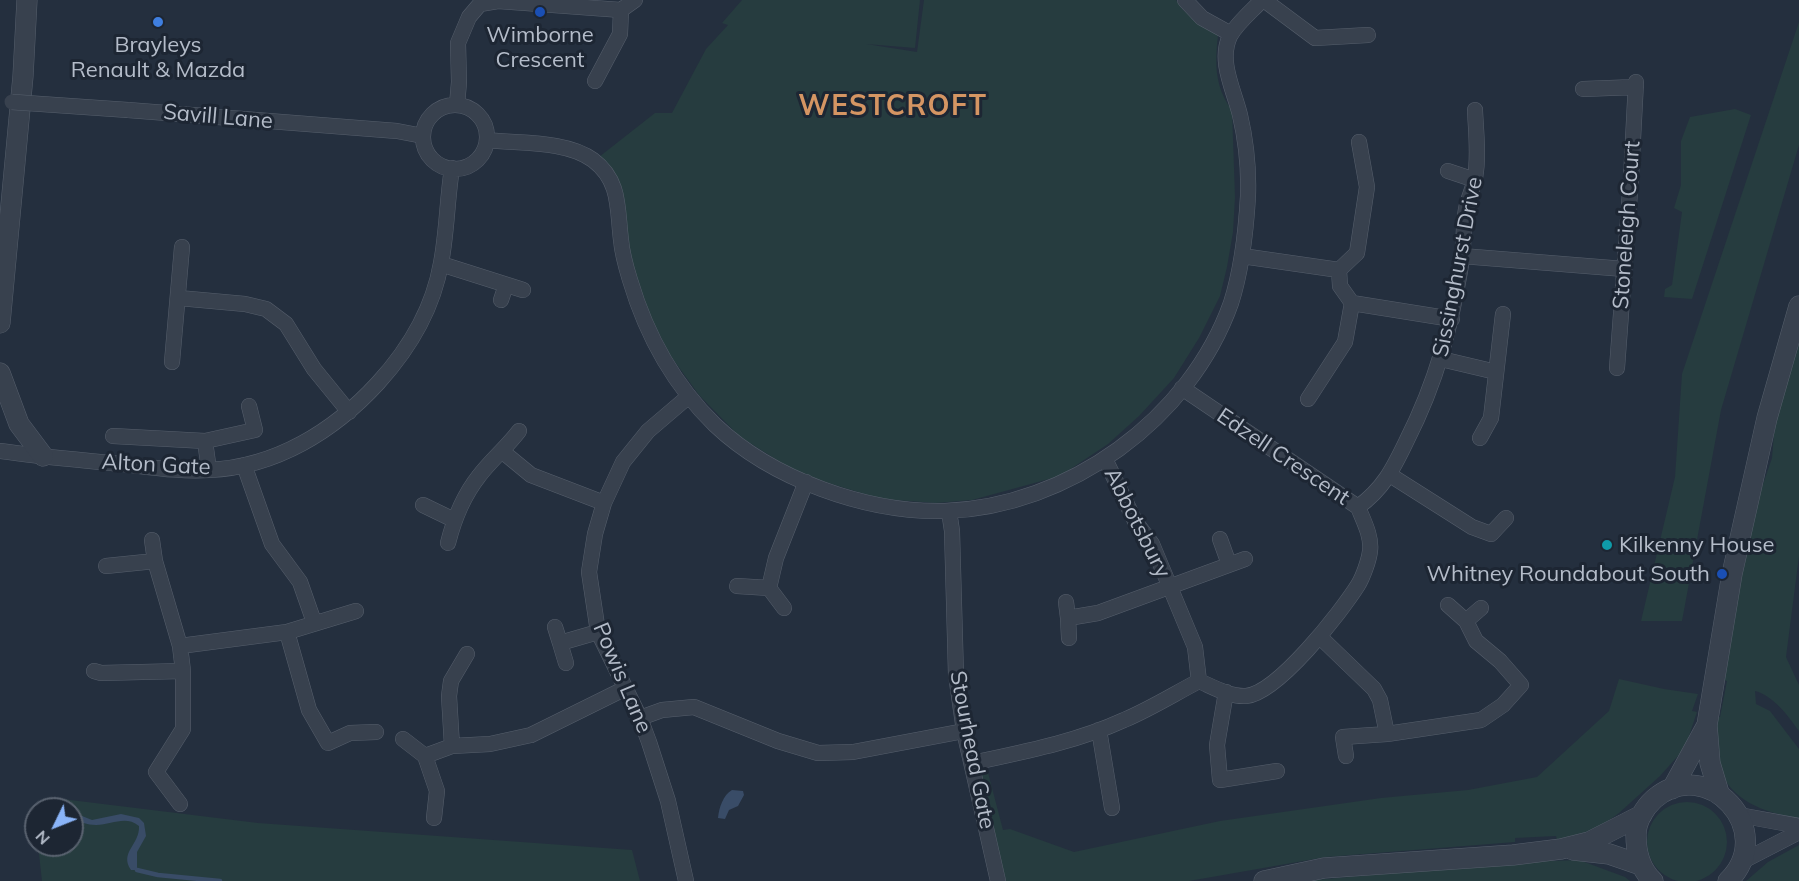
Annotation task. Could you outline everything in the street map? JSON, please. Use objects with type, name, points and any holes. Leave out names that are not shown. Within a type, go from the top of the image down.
[{"type":"street","points":[[0,323],[23,76],[27,0]]},
{"type":"street","points":[[457,105],[458,43],[469,17],[480,4],[498,1],[621,10],[635,0]]},
{"type":"street","points":[[1185,0],[1202,18],[1231,34]]},
{"type":"street","points":[[487,140],[572,149],[592,160],[609,177],[616,193],[621,244],[640,311],[656,346],[689,396],[715,424],[749,452],[806,482],[847,498],[888,507],[949,511],[1010,501],[1038,492],[1087,470],[1105,459],[1146,426],[1196,371],[1216,336],[1231,301],[1242,256],[1247,202],[1246,156],[1240,115],[1228,76],[1225,51],[1231,34],[1263,0],[1315,38],[1368,35]]},
{"type":"street","points":[[595,81],[620,34],[621,10]]},
{"type":"street","name":"Stoneleigh Court","points":[[1583,89],[1636,85],[1617,368]]},
{"type":"street","name":"Savill Lane","points":[[6,102],[396,131],[423,136]]},
{"type":"street","points":[[448,105],[457,105],[476,112],[483,120],[487,140],[479,158],[462,168],[452,168],[435,161],[424,145],[423,136],[433,113],[448,105]]},
{"type":"street","name":"Sissinghurst Drive","points":[[1358,507],[1374,496],[1390,475],[1422,412],[1441,360],[1452,319],[1462,256],[1466,209],[1478,161],[1475,110]]},
{"type":"street","points":[[1308,399],[1345,342],[1352,303],[1340,286],[1340,270],[1357,252],[1367,187],[1359,142]]},
{"type":"street","name":"Alton Gate","points":[[0,451],[209,470],[244,465],[279,455],[314,438],[349,412],[406,349],[430,301],[441,264],[452,168]]},
{"type":"street","points":[[1448,171],[1475,180]]},
{"type":"street","points":[[172,362],[182,247]]},
{"type":"street","points":[[1242,256],[1340,270]]},
{"type":"street","points":[[1462,256],[1623,269]]},
{"type":"street","points":[[441,264],[523,290]]},
{"type":"street","points":[[501,300],[506,285]]},
{"type":"street","points":[[179,298],[245,304],[266,309],[286,324],[314,369],[349,412]]},
{"type":"street","points":[[1352,303],[1452,319]]},
{"type":"street","points":[[1719,793],[1710,763],[1707,725],[1716,667],[1732,574],[1763,438],[1799,306]]},
{"type":"street","points":[[1480,438],[1491,418],[1503,314]]},
{"type":"street","points":[[1441,360],[1496,372]]},
{"type":"street","points":[[0,373],[19,424],[43,456]]},
{"type":"street","name":"Edzell Crescent","points":[[1182,388],[1358,507],[1366,526],[1371,550],[1359,583],[1320,637],[1270,687],[1247,696],[1226,692],[1198,681]]},
{"type":"street","name":"Powis Lane","points":[[686,881],[668,801],[640,718],[598,632],[589,572],[595,534],[604,503],[623,462],[648,431],[689,396]]},
{"type":"street","points":[[113,436],[205,441],[255,430],[249,406]]},
{"type":"street","points":[[448,543],[454,520],[478,476],[503,452],[519,430]]},
{"type":"street","points":[[205,441],[209,470]]},
{"type":"street","points":[[503,452],[531,475],[604,503]]},
{"type":"street","name":"Abbotsbury","points":[[1105,459],[1135,522],[1152,544],[1195,648],[1198,681]]},
{"type":"street","points":[[244,465],[272,544],[300,582],[314,622]]},
{"type":"street","points":[[1390,475],[1472,527],[1491,534],[1506,518]]},
{"type":"street","points":[[784,608],[770,588],[776,558],[806,482]]},
{"type":"street","points":[[423,505],[454,520]]},
{"type":"street","name":"Stourhead Gate","points":[[949,511],[952,531],[956,675],[964,731],[998,881]]},
{"type":"street","points":[[1220,539],[1229,564]]},
{"type":"street","points":[[152,540],[155,561],[180,646],[183,670],[183,729],[156,772],[180,804]]},
{"type":"street","name":"Abbotsbury","points":[[1068,618],[1098,613],[1245,559]]},
{"type":"street","points":[[106,566],[155,561]]},
{"type":"street","points":[[737,586],[770,588]]},
{"type":"street","points":[[1066,602],[1069,638]]},
{"type":"street","points":[[1346,756],[1343,737],[1387,734],[1481,720],[1503,705],[1521,685],[1500,661],[1476,641],[1466,621],[1448,605]]},
{"type":"street","points":[[1466,621],[1481,608]]},
{"type":"street","points":[[180,646],[287,632],[356,611]]},
{"type":"street","points":[[555,627],[566,663]]},
{"type":"street","points":[[287,632],[309,710],[328,743],[350,733],[376,732]]},
{"type":"street","points":[[560,643],[598,632]]},
{"type":"street","points":[[1320,637],[1374,689],[1380,700],[1387,734]]},
{"type":"street","points":[[452,746],[449,696],[451,681],[467,654]]},
{"type":"street","points":[[93,671],[101,674],[183,670]]},
{"type":"street","points":[[972,764],[1029,751],[1099,730],[1125,720],[1198,681]]},
{"type":"street","points":[[425,756],[452,746],[490,744],[531,735],[626,688]]},
{"type":"street","points":[[1226,692],[1217,745],[1220,780],[1277,771]]},
{"type":"street","points":[[640,718],[662,710],[694,707],[778,741],[818,753],[853,752],[964,731]]},
{"type":"street","points":[[1672,789],[1707,725]]},
{"type":"street","points":[[1099,730],[1112,808]]},
{"type":"street","points":[[403,739],[425,756],[437,790],[434,818]]},
{"type":"street","points":[[1653,881],[1641,864],[1636,848],[1636,831],[1642,815],[1654,799],[1672,789],[1688,785],[1704,787],[1719,793],[1739,814],[1745,830],[1746,846],[1741,862],[1728,881]]},
{"type":"street","points":[[1739,814],[1799,826]]},
{"type":"street","points":[[1263,881],[1323,867],[1513,855],[1561,849],[1589,842],[1642,815]]},
{"type":"street","points":[[1741,862],[1799,832]]},
{"type":"street","points":[[1561,849],[1609,854],[1641,864]]},
{"type":"green space","points":[[742,0],[920,0],[915,48],[866,44],[917,52],[924,0],[1176,0],[1184,11],[1218,35],[1217,74],[1222,92],[1232,110],[1235,197],[1233,232],[1220,296],[1199,338],[1174,378],[1139,416],[1108,444],[1060,476],[972,500],[936,503],[881,499],[799,474],[739,436],[699,395],[670,355],[652,320],[626,252],[599,157],[655,113],[672,113],[706,49],[728,25],[722,23]]},
{"type":"green space","points":[[1799,22],[1799,145],[1721,410],[1682,621],[1641,621],[1675,477],[1682,374]]},
{"type":"green space","points":[[1735,109],[1751,115],[1692,299],[1664,297],[1665,289],[1672,285],[1682,212],[1674,208],[1681,185],[1681,141],[1690,117]]},
{"type":"green space","points":[[1799,323],[1799,556],[1786,657],[1799,685],[1799,731],[1774,702],[1755,691],[1756,704],[1770,711],[1799,749],[1799,818],[1761,808],[1739,796],[1730,787],[1718,763],[1715,716],[1720,717],[1727,681],[1720,680],[1749,525],[1772,458],[1776,411]]},
{"type":"green space","points":[[1619,679],[1698,694],[1692,711],[1697,712],[1685,748],[1660,776],[1619,813],[1597,829],[1557,840],[1556,836],[1515,838],[1515,842],[1326,857],[1189,881],[1006,881],[978,776],[980,770],[986,765],[1003,830],[1010,829],[1074,852],[1220,821],[1381,798],[1468,790],[1537,777],[1609,711]]},
{"type":"green space","points":[[84,802],[258,823],[632,850],[640,881],[42,881],[39,857],[84,857]]},
{"type":"green space","points":[[1687,802],[1702,805],[1715,814],[1724,827],[1727,842],[1724,857],[1715,870],[1702,879],[1687,882],[1672,879],[1659,870],[1650,857],[1647,842],[1650,827],[1659,814],[1672,805]]},
{"type":"green space","points":[[1799,845],[1799,881],[1746,881],[1768,862]]},
{"type":"green space","points":[[1579,860],[1630,881],[1303,881],[1418,871],[1461,864]]},
{"type":"water","points":[[732,790],[743,791],[744,795],[738,806],[729,810],[725,819],[718,818],[722,802]]},
{"type":"water","points":[[121,814],[139,818],[144,823],[146,836],[137,852],[137,870],[131,870],[127,858],[139,826],[129,821],[102,825],[84,823],[84,817],[92,820]]},
{"type":"waterway","points":[[137,870],[158,875],[220,881]]},
{"type":"place","name":"Wimborne Crescent","points":[[540,12]]},
{"type":"place","name":"Brayleys Renault & Mazda","points":[[158,22]]},
{"type":"place","name":"Kilkenny House","points":[[1607,545]]},
{"type":"place","name":"Whitney Roundabout South","points":[[1722,574]]},
{"type":"district","name":"WESTCROFT","points":[[893,107]]}]
